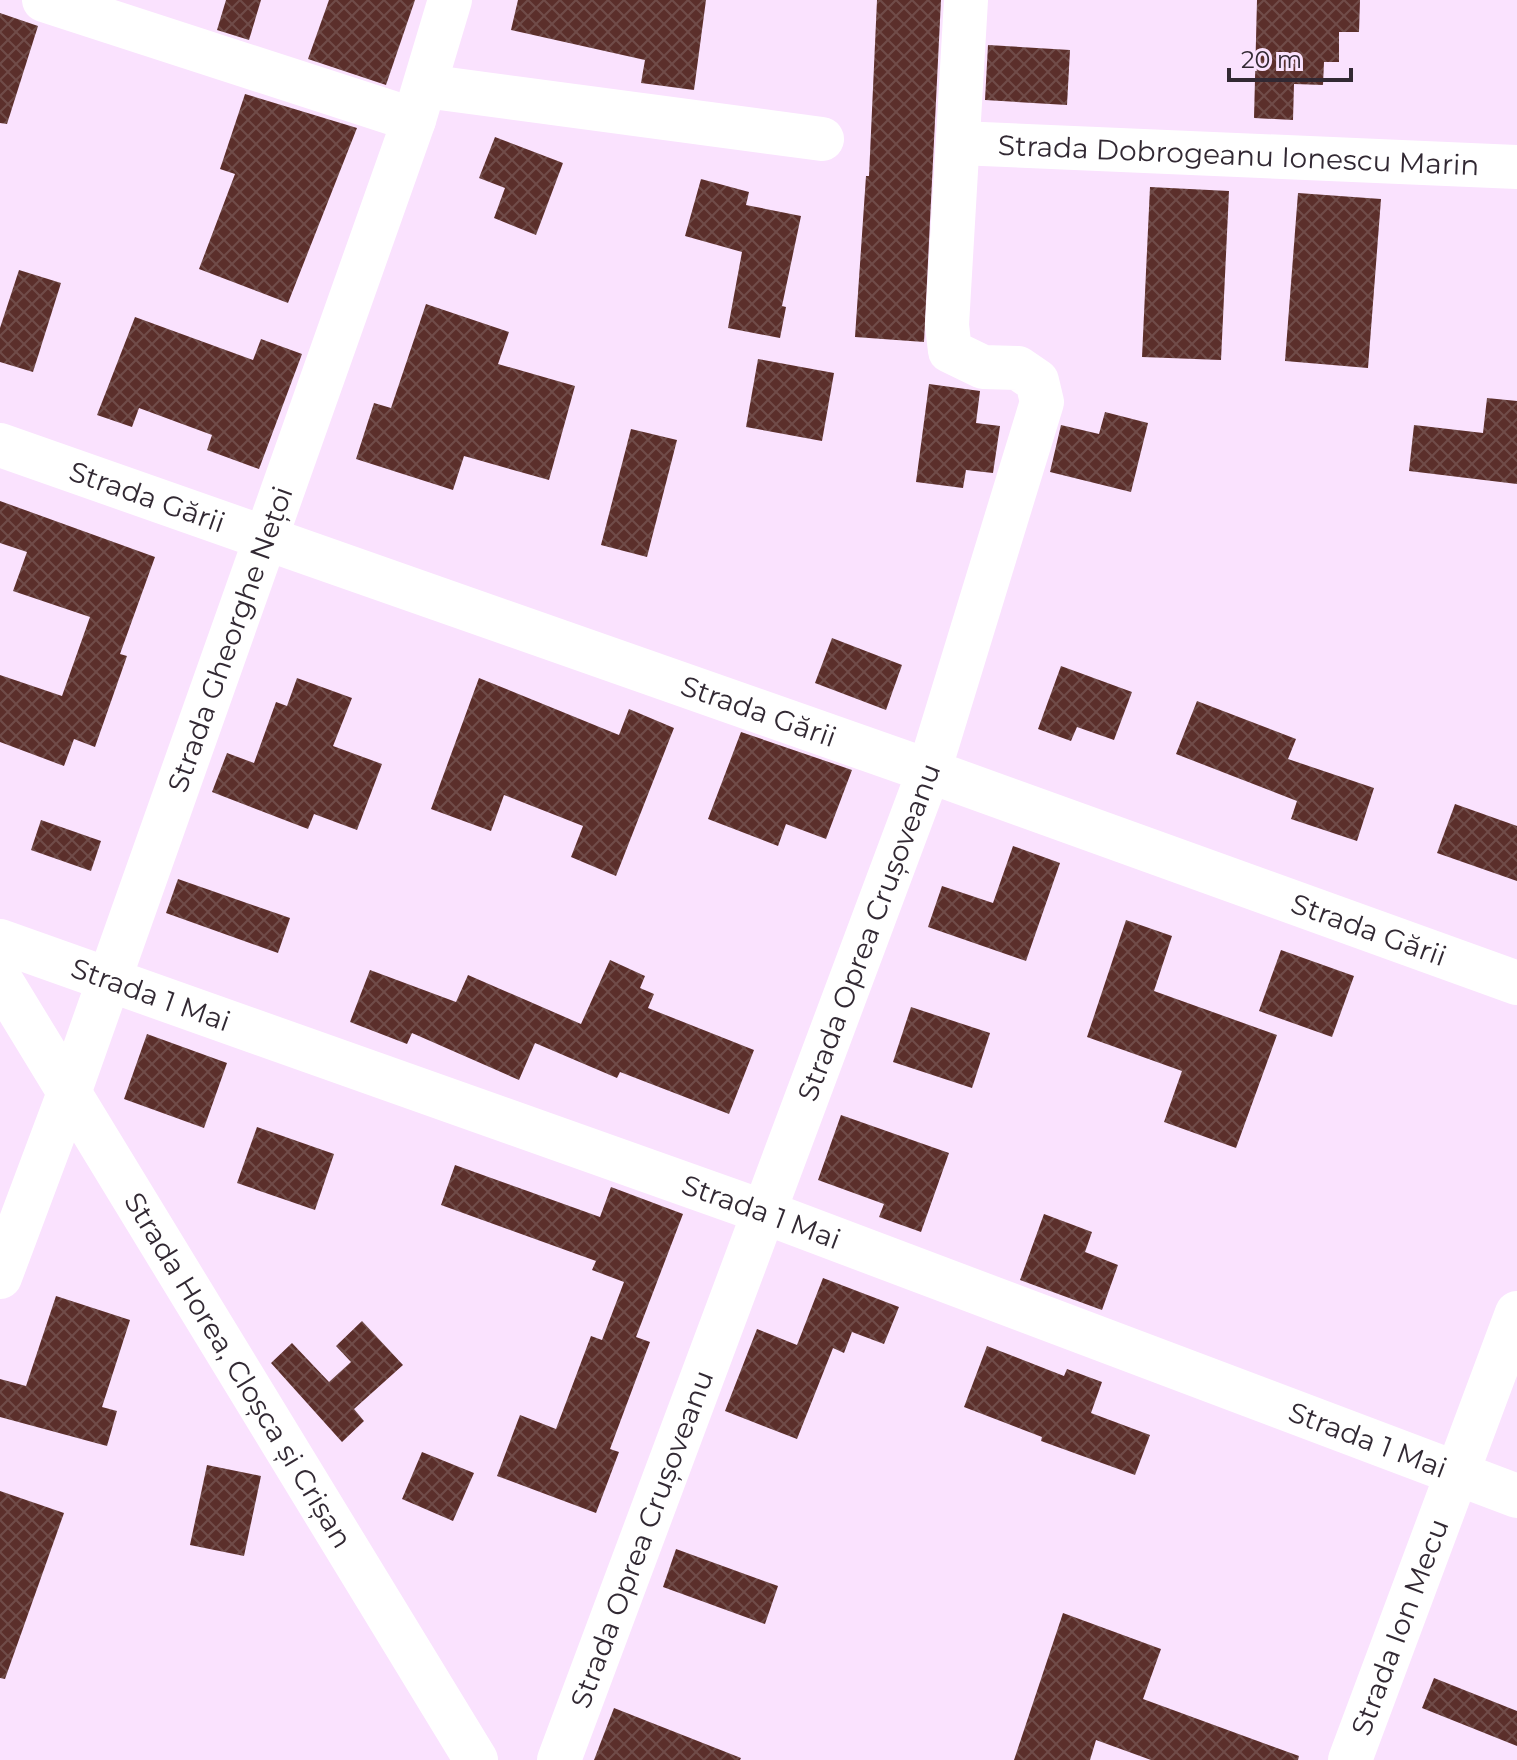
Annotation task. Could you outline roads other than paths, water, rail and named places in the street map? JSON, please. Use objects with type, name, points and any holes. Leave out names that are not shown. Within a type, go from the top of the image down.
[{"type":"street","points":[[44,0],[420,103],[822,139]]},
{"type":"street","name":"Strada Gheorghe Nețoi","points":[[0,1277],[109,982],[420,103],[450,0]]},
{"type":"street","points":[[959,143],[966,0]]},
{"type":"street","name":"Strada Dobrogeanu Ionescu Marin","points":[[959,143],[1517,167]]},
{"type":"street","name":"Strada Oprea Crușoveanu","points":[[559,1760],[929,771],[1042,402],[1037,381],[1018,368],[983,367],[950,351],[947,325],[959,143]]},
{"type":"street","name":"Strada Gării","points":[[0,445],[929,771],[1517,983]]},
{"type":"street","name":"Strada 1 Mai","points":[[0,941],[764,1212],[1517,1496]]},
{"type":"street","name":"Strada Horea, Cloșca și Crișan","points":[[0,979],[476,1760]]},
{"type":"street","name":"Strada Ion Mecu","points":[[1350,1760],[1517,1313]]}]
